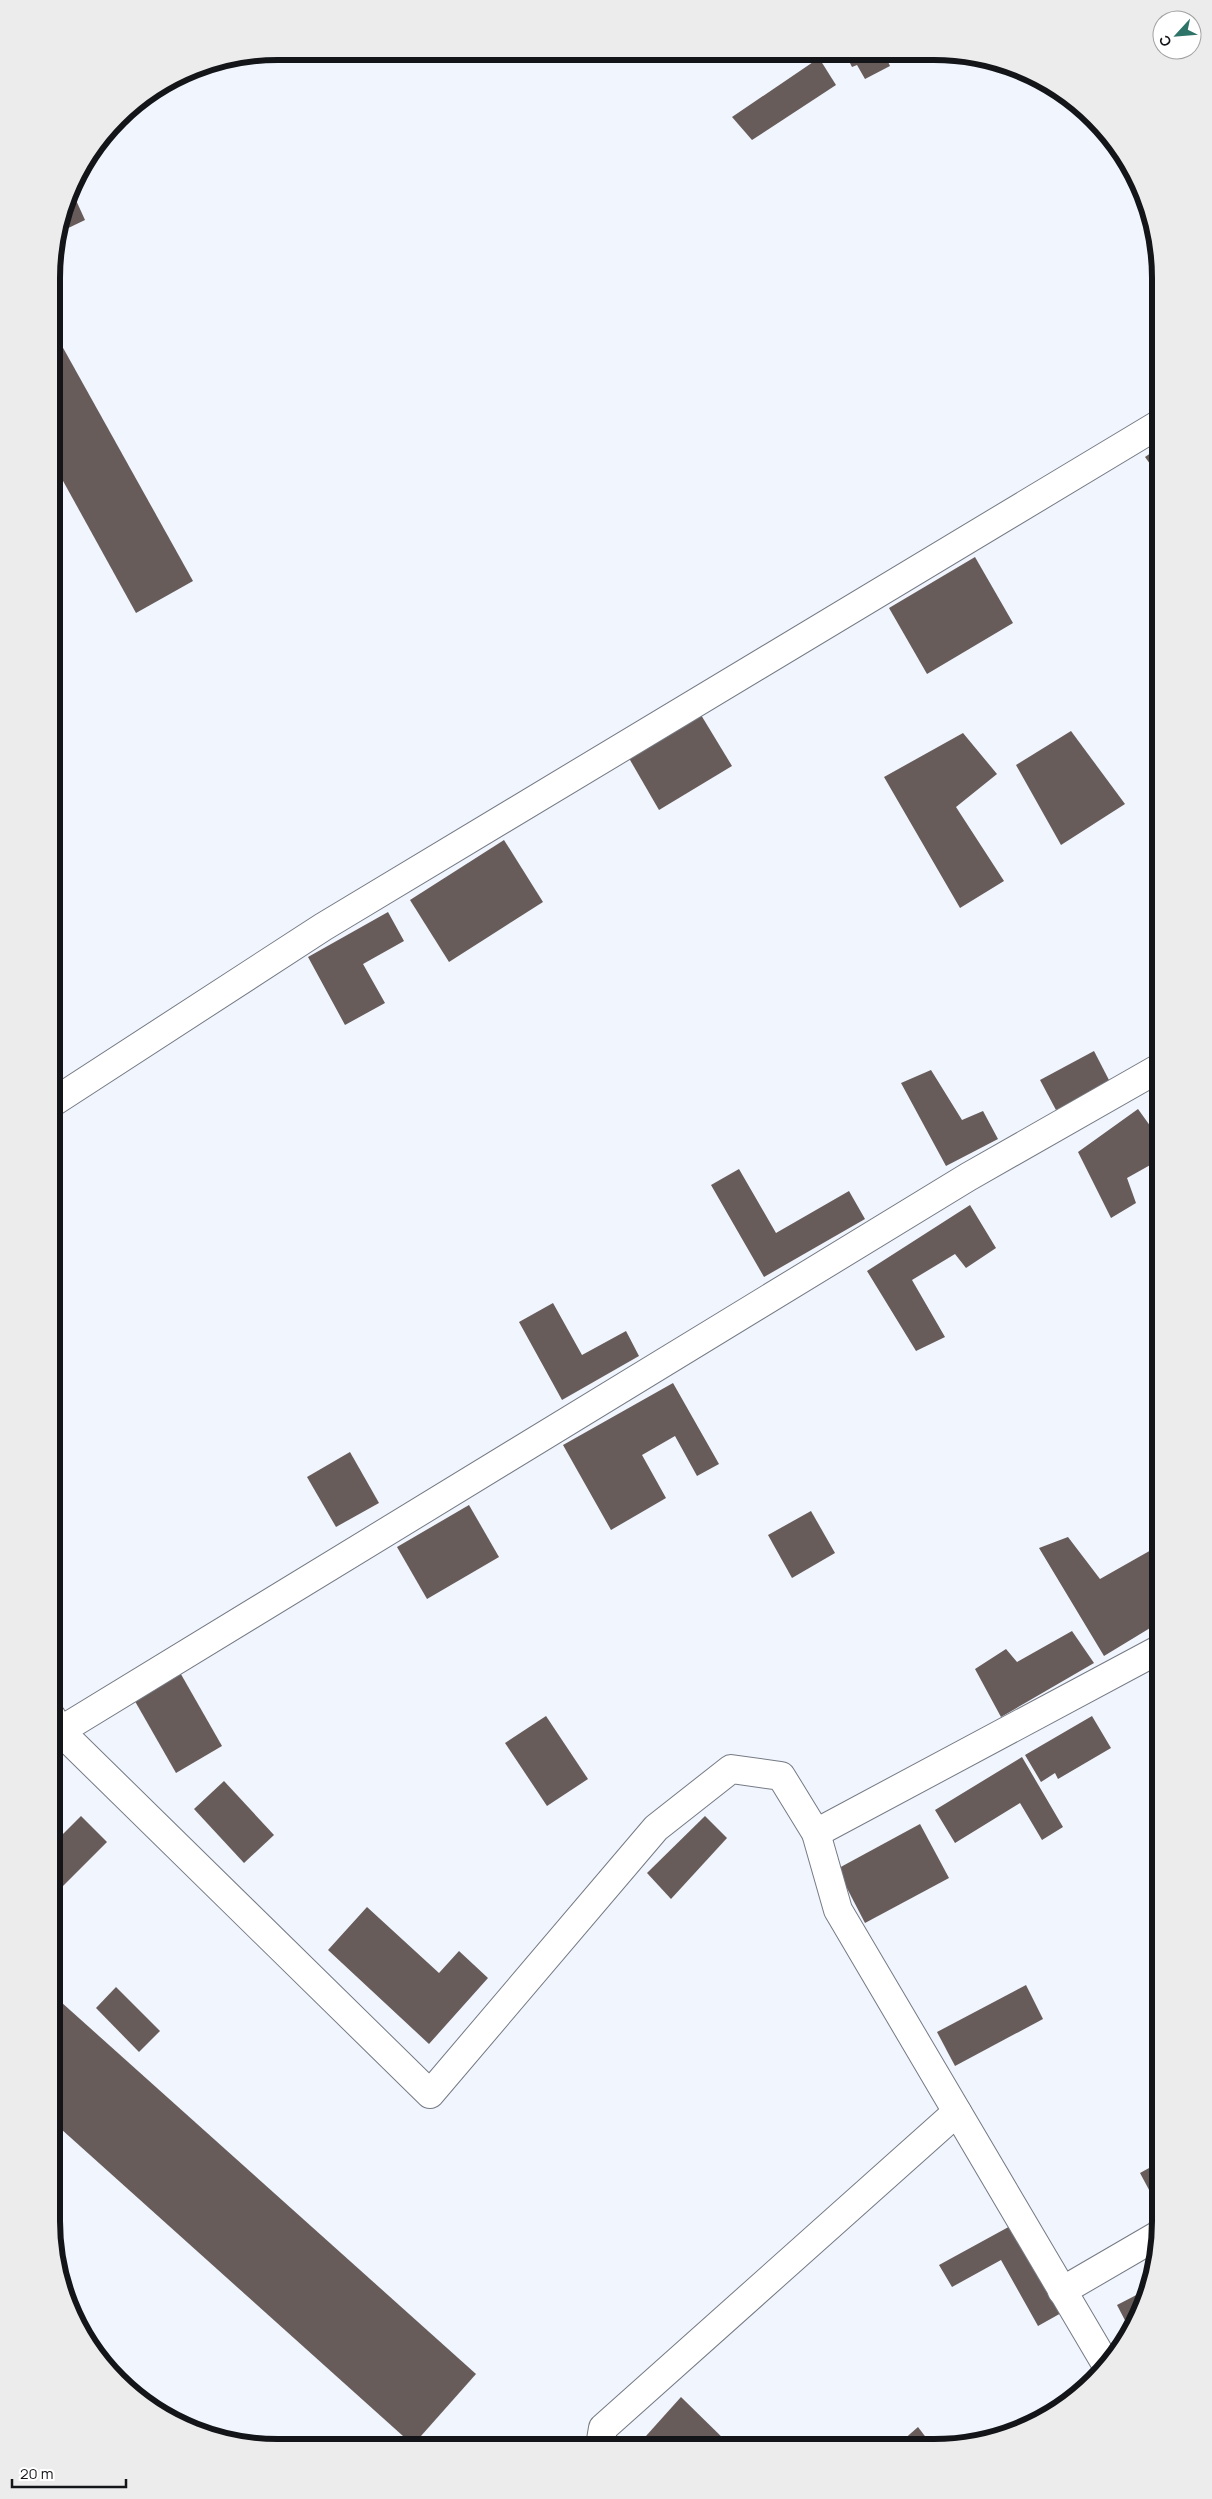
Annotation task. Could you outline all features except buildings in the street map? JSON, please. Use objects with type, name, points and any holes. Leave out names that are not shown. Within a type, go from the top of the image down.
[{"type":"street","points":[[60,1098],[323,927],[1152,428]]},
{"type":"street","points":[[60,1722],[968,1177],[1152,1072]]},
{"type":"street","points":[[816,1833],[1152,1654]]},
{"type":"street","points":[[60,1728],[430,2094],[656,1828],[731,1769],[781,1776],[816,1833],[838,1910],[1102,2360]]},
{"type":"street","points":[[602,2439],[604,2428],[957,2112]]},
{"type":"street","points":[[1062,2291],[1151,2239]]}]
